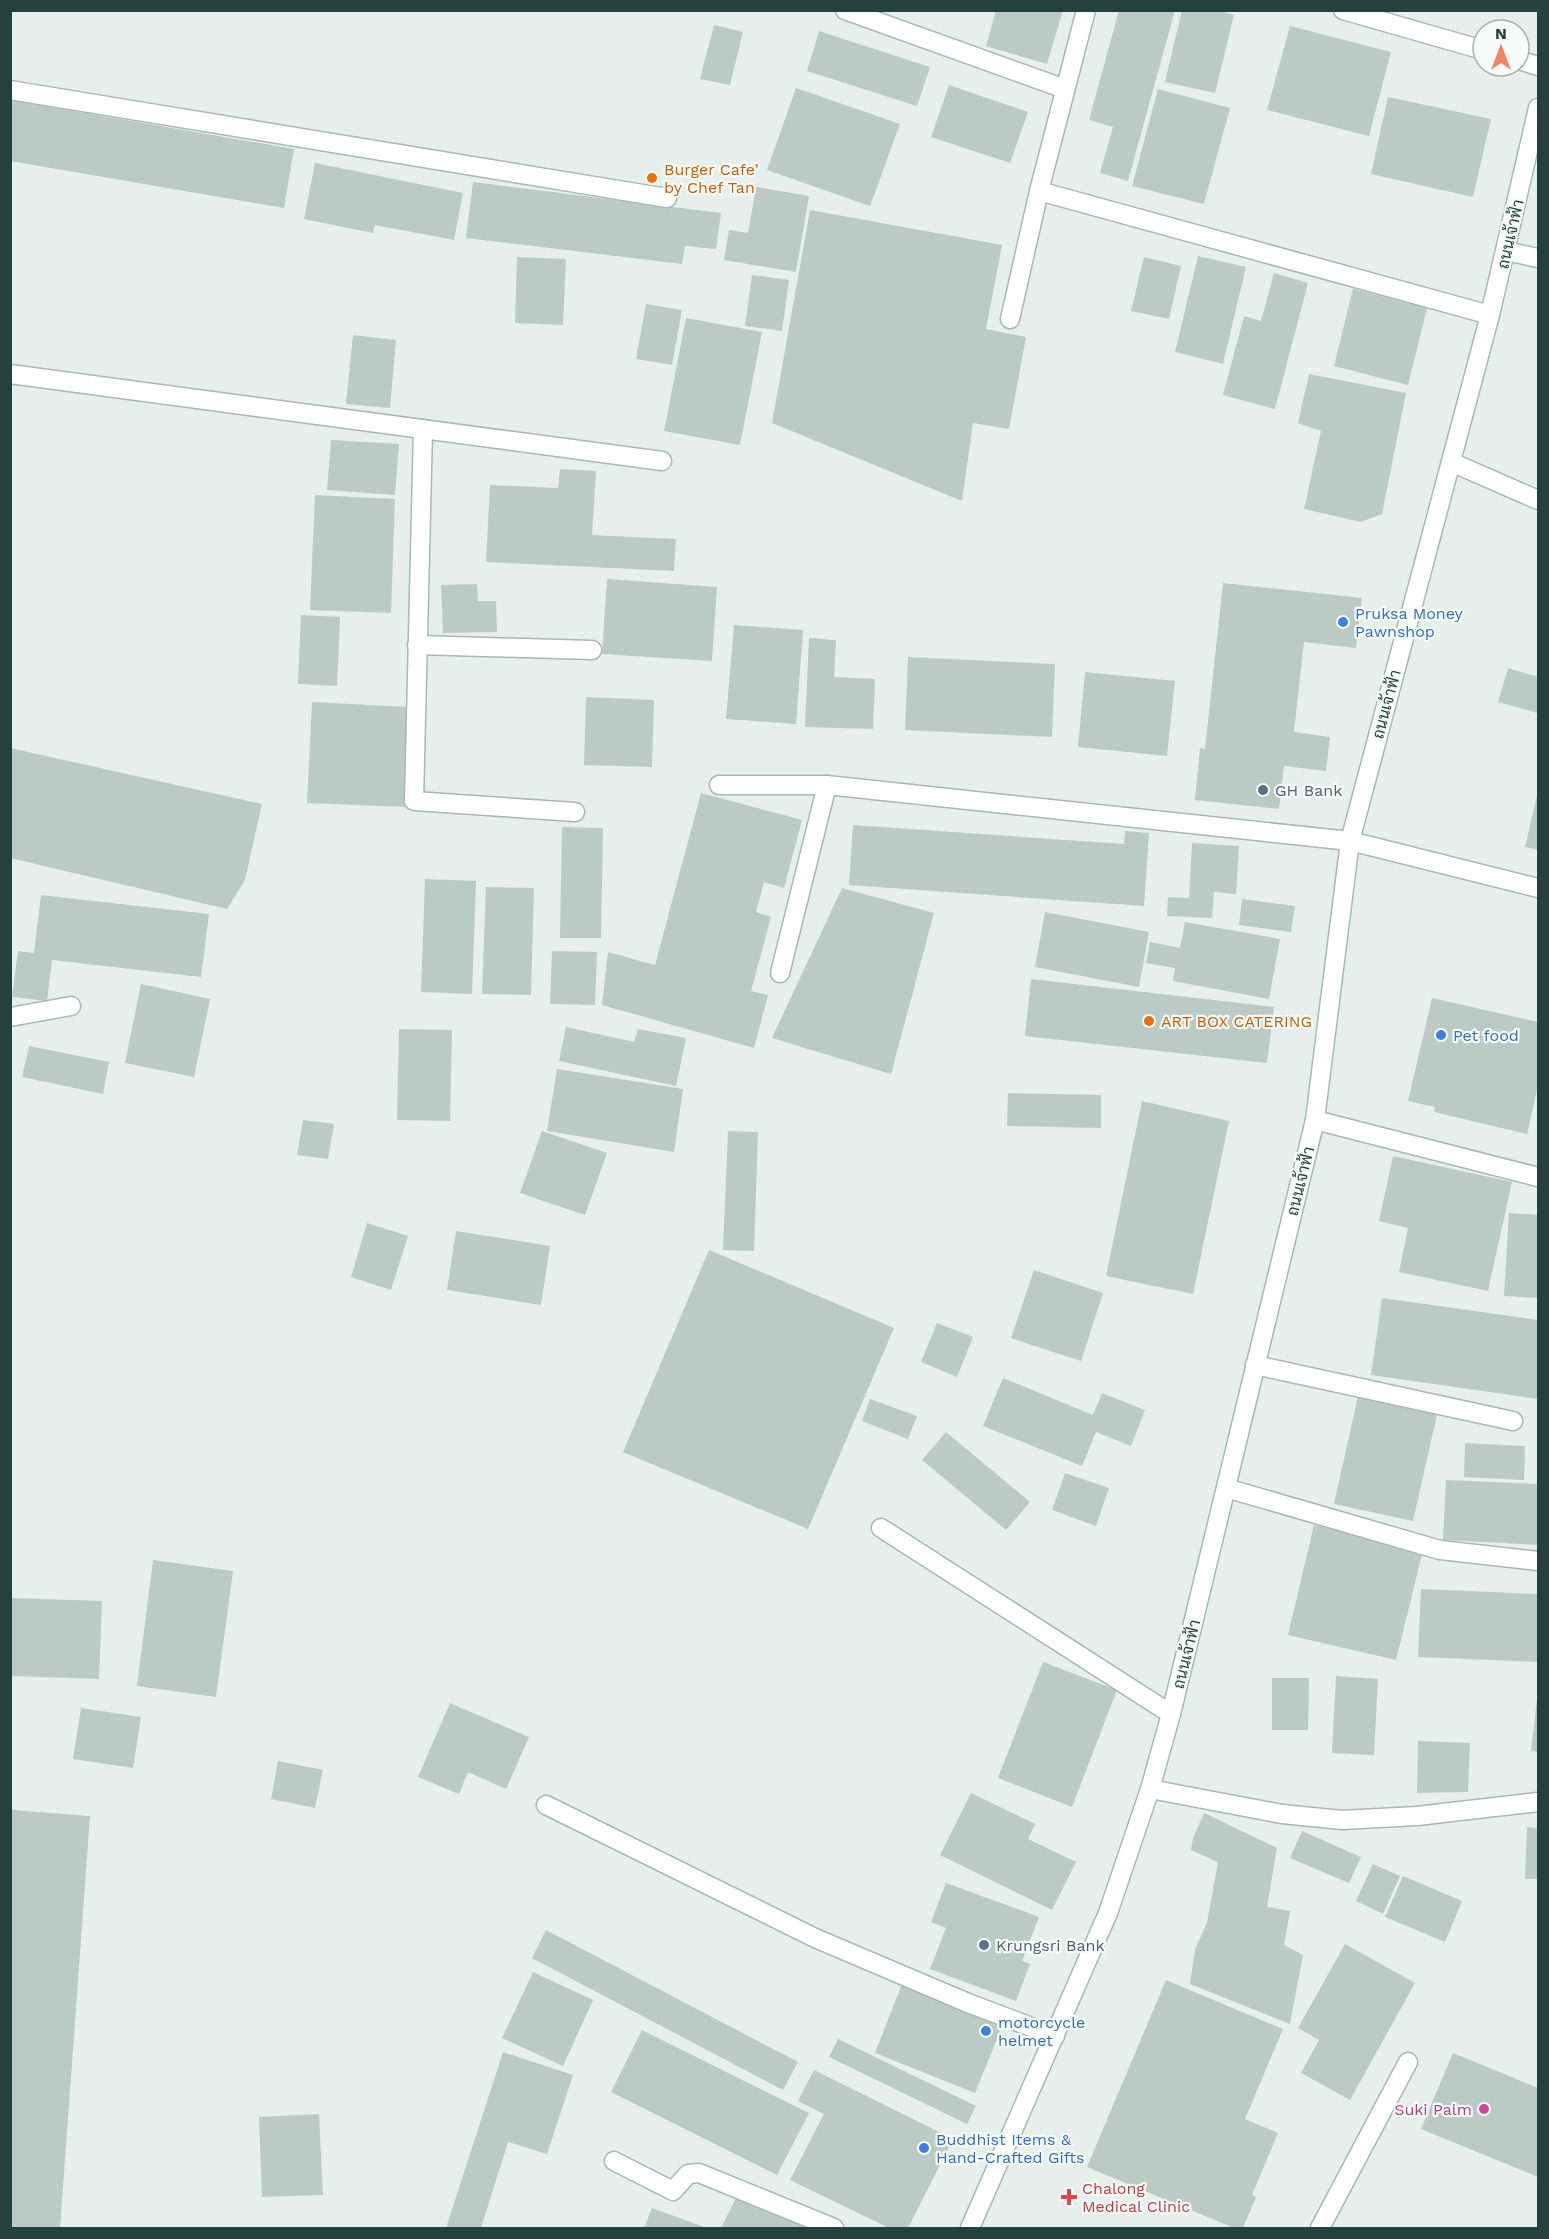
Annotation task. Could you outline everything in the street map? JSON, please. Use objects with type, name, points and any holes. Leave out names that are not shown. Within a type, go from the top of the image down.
[{"type":"street","points":[[845,10],[1065,89]]},
{"type":"street","points":[[1010,319],[1039,191],[1086,10]]},
{"type":"street","points":[[1342,10],[1471,47]]},
{"type":"street","points":[[10,90],[667,198]]},
{"type":"street","name":"ถนนเจ้าฟ้า","points":[[970,2229],[1108,1913],[1150,1789],[1171,1714],[1315,1120],[1350,841],[1490,315],[1539,108]]},
{"type":"street","points":[[1039,191],[1490,315]]},
{"type":"street","points":[[1506,251],[1539,258]]},
{"type":"street","points":[[10,374],[662,461]]},
{"type":"street","points":[[423,429],[414,801],[575,812]]},
{"type":"street","points":[[1451,462],[1539,500]]},
{"type":"street","points":[[417,645],[592,650]]},
{"type":"street","points":[[719,785],[827,785],[1350,841],[1539,888]]},
{"type":"street","points":[[780,973],[827,785]]},
{"type":"street","points":[[10,1017],[71,1006]]},
{"type":"street","points":[[1315,1120],[1539,1177]]},
{"type":"street","points":[[1255,1365],[1513,1421]]},
{"type":"street","points":[[1226,1488],[1440,1550],[1539,1561]]},
{"type":"street","points":[[881,1528],[1171,1714]]},
{"type":"street","points":[[1150,1789],[1282,1814],[1342,1820],[1417,1816],[1539,1802]]},
{"type":"street","points":[[546,1805],[815,1938],[968,2003],[1055,2036]]},
{"type":"street","points":[[1320,2229],[1408,2062]]},
{"type":"street","points":[[614,2161],[673,2191],[688,2174],[699,2173],[834,2229]]},
{"type":"building","points":[[996,10],[1063,10],[1047,64],[986,46]]},
{"type":"building","points":[[1119,10],[1175,10],[1128,181],[1100,173],[1113,127],[1089,120]]},
{"type":"building","points":[[1182,10],[1216,10],[1234,15],[1215,93],[1165,82]]},
{"type":"building","points":[[714,25],[743,32],[730,85],[700,79]]},
{"type":"building","points":[[1290,26],[1391,52],[1369,136],[1267,110]]},
{"type":"building","points":[[819,31],[930,67],[917,106],[807,71]]},
{"type":"building","points":[[949,85],[1028,112],[1010,163],[931,137]]},
{"type":"building","points":[[796,88],[900,124],[870,206],[767,170]]},
{"type":"building","points":[[1158,89],[1230,108],[1204,204],[1132,186]]},
{"type":"building","points":[[1388,97],[1491,119],[1473,197],[1371,174]]},
{"type":"building","points":[[10,100],[294,149],[284,208],[10,161]]},
{"type":"building","points":[[315,163],[463,193],[454,240],[375,225],[373,233],[304,219]]},
{"type":"building","points":[[473,182],[721,213],[716,249],[685,246],[682,264],[466,238]]},
{"type":"building","points":[[756,187],[809,196],[796,272],[724,260],[729,230],[748,233]]},
{"type":"building","points":[[810,210],[1002,245],[986,329],[1026,337],[1009,429],[973,423],[962,501],[772,423]]},
{"type":"building","points":[[1198,256],[1246,267],[1223,364],[1175,352]]},
{"type":"building","points":[[517,257],[566,259],[563,325],[515,323]]},
{"type":"building","points":[[1144,257],[1181,266],[1169,319],[1131,311]]},
{"type":"building","points":[[1274,273],[1308,283],[1275,409],[1223,395],[1244,316],[1261,321]]},
{"type":"building","points":[[752,275],[789,280],[782,331],[745,326]]},
{"type":"building","points":[[1353,289],[1427,308],[1408,385],[1334,366]]},
{"type":"building","points":[[646,304],[682,310],[672,365],[636,359]]},
{"type":"building","points":[[686,318],[762,332],[740,445],[664,431]]},
{"type":"building","points":[[353,335],[396,340],[390,408],[346,404]]},
{"type":"building","points":[[1309,374],[1406,393],[1382,514],[1361,522],[1304,509],[1321,431],[1298,423]]},
{"type":"building","points":[[331,440],[399,444],[395,495],[327,490]]},
{"type":"building","points":[[560,469],[596,471],[592,535],[676,539],[674,571],[486,562],[490,485],[558,488]]},
{"type":"building","points":[[315,495],[395,499],[391,613],[310,610]]},
{"type":"building","points":[[607,579],[717,587],[712,661],[602,654]]},
{"type":"building","points":[[1223,583],[1362,598],[1356,648],[1304,642],[1294,732],[1330,737],[1326,771],[1284,766],[1279,809],[1195,800],[1200,748],[1205,749]]},
{"type":"building","points":[[477,584],[478,601],[496,601],[497,632],[443,633],[441,585]]},
{"type":"building","points":[[301,615],[340,617],[337,686],[298,684]]},
{"type":"building","points":[[734,625],[803,630],[796,724],[726,719]]},
{"type":"building","points":[[809,638],[836,640],[834,677],[875,679],[873,729],[805,727]]},
{"type":"building","points":[[908,657],[1055,664],[1052,737],[905,730]]},
{"type":"building","points":[[1508,668],[1538,677],[1538,713],[1498,702]]},
{"type":"building","points":[[1085,672],[1175,681],[1167,756],[1078,747]]},
{"type":"building","points":[[586,697],[654,700],[652,767],[584,765]]},
{"type":"building","points":[[312,702],[409,707],[405,807],[307,803]]},
{"type":"building","points":[[10,748],[262,804],[245,880],[227,909],[10,858]]},
{"type":"building","points":[[1538,791],[1538,850],[1525,847]]},
{"type":"building","points":[[701,793],[802,820],[784,888],[764,882],[756,912],[771,917],[751,991],[768,995],[754,1048],[602,1005],[608,952],[655,965]]},
{"type":"building","points":[[853,825],[1124,844],[1125,831],[1149,833],[1144,906],[849,885]]},
{"type":"building","points":[[562,827],[603,828],[601,938],[560,938]]},
{"type":"building","points":[[1192,843],[1239,846],[1236,894],[1214,892],[1212,918],[1167,916],[1168,897],[1189,898]]},
{"type":"building","points":[[425,879],[476,881],[472,994],[421,992]]},
{"type":"building","points":[[486,887],[534,888],[531,995],[482,994]]},
{"type":"building","points":[[842,888],[934,913],[891,1074],[772,1038]]},
{"type":"building","points":[[41,895],[209,914],[201,977],[52,960],[47,1001],[12,997],[18,951],[34,953]]},
{"type":"building","points":[[1242,899],[1295,906],[1291,932],[1239,925]]},
{"type":"building","points":[[1045,912],[1149,932],[1139,987],[1035,967]]},
{"type":"building","points":[[1185,922],[1280,939],[1269,999],[1173,981],[1175,968],[1146,963],[1150,942],[1180,948]]},
{"type":"building","points":[[552,951],[597,952],[595,1005],[550,1004]]},
{"type":"building","name":"ART BOX CATERING","points":[[1031,979],[1274,1007],[1267,1063],[1025,1036]]},
{"type":"building","points":[[141,984],[210,999],[194,1077],[125,1063]]},
{"type":"building","points":[[1432,998],[1538,1022],[1538,1086],[1527,1134],[1434,1112],[1435,1107],[1408,1101]]},
{"type":"building","points":[[566,1027],[634,1042],[638,1029],[686,1038],[676,1086],[559,1061]]},
{"type":"building","points":[[399,1029],[452,1030],[450,1121],[397,1120]]},
{"type":"building","points":[[29,1046],[109,1062],[103,1094],[22,1077]]},
{"type":"building","points":[[557,1069],[683,1089],[674,1152],[547,1131]]},
{"type":"building","points":[[1008,1093],[1101,1095],[1101,1128],[1007,1126]]},
{"type":"building","points":[[1142,1101],[1229,1121],[1193,1294],[1106,1276]]},
{"type":"building","points":[[303,1120],[334,1124],[328,1159],[297,1155]]},
{"type":"building","points":[[542,1131],[607,1153],[585,1215],[520,1193]]},
{"type":"building","points":[[728,1131],[758,1132],[754,1251],[723,1250]]},
{"type":"building","points":[[1393,1156],[1512,1182],[1488,1291],[1399,1272],[1408,1228],[1379,1221]]},
{"type":"building","points":[[1509,1213],[1538,1215],[1538,1298],[1504,1296]]},
{"type":"building","points":[[367,1223],[408,1236],[391,1290],[351,1277]]},
{"type":"building","points":[[456,1231],[550,1246],[541,1305],[447,1290]]},
{"type":"building","points":[[709,1250],[894,1328],[808,1529],[623,1452]]},
{"type":"building","points":[[1034,1270],[1103,1293],[1081,1361],[1011,1338]]},
{"type":"building","points":[[1382,1298],[1538,1320],[1538,1399],[1371,1375]]},
{"type":"building","points":[[937,1323],[973,1337],[957,1377],[921,1362]]},
{"type":"building","points":[[1003,1378],[1093,1415],[1102,1393],[1145,1410],[1131,1446],[1096,1432],[1082,1466],[983,1426]]},
{"type":"building","points":[[1359,1392],[1438,1410],[1413,1521],[1334,1504]]},
{"type":"building","points":[[870,1399],[917,1416],[908,1439],[862,1421]]},
{"type":"building","points":[[946,1432],[1030,1502],[1006,1530],[922,1460]]},
{"type":"building","points":[[1465,1443],[1525,1446],[1524,1480],[1464,1477]]},
{"type":"building","points":[[1065,1473],[1109,1488],[1096,1526],[1052,1510]]},
{"type":"building","points":[[1446,1480],[1538,1484],[1538,1545],[1443,1540]]},
{"type":"building","points":[[1314,1525],[1423,1550],[1396,1660],[1288,1635]]},
{"type":"building","points":[[153,1560],[233,1571],[216,1697],[137,1686]]},
{"type":"building","points":[[1421,1589],[1538,1594],[1538,1662],[1418,1657]]},
{"type":"building","points":[[10,1598],[102,1601],[99,1679],[10,1676]]},
{"type":"building","points":[[1043,1662],[1117,1690],[1072,1807],[998,1778]]},
{"type":"building","points":[[1336,1676],[1378,1679],[1374,1755],[1332,1753]]},
{"type":"building","points":[[1272,1678],[1309,1678],[1308,1730],[1272,1730]]},
{"type":"building","points":[[1538,1699],[1538,1752],[1531,1751]]},
{"type":"building","points":[[450,1703],[529,1737],[506,1789],[468,1772],[459,1794],[418,1777]]},
{"type":"building","points":[[81,1708],[141,1717],[133,1768],[73,1759]]},
{"type":"building","points":[[1418,1741],[1470,1743],[1468,1792],[1417,1793]]},
{"type":"building","points":[[278,1761],[323,1770],[315,1808],[271,1799]]},
{"type":"building","points":[[971,1793],[1035,1824],[1028,1839],[1076,1862],[1052,1910],[940,1855]]},
{"type":"building","points":[[11,1810],[90,1816],[60,2228],[10,2228]]},
{"type":"building","points":[[1204,1813],[1277,1848],[1267,1907],[1290,1911],[1284,1945],[1303,1955],[1290,2024],[1190,1984],[1195,1949],[1207,1923],[1218,1862],[1191,1850],[1193,1838]]},
{"type":"building","points":[[1527,1827],[1538,1828],[1538,1879],[1525,1879]]},
{"type":"building","points":[[1302,1831],[1361,1857],[1349,1883],[1290,1858]]},
{"type":"building","points":[[1373,1864],[1400,1876],[1383,1914],[1356,1901]]},
{"type":"building","points":[[1403,1876],[1462,1901],[1445,1942],[1385,1917]]},
{"type":"building","name":"Krungsri Bank","points":[[946,1883],[1039,1917],[1022,1961],[1030,1964],[1016,2001],[930,1969],[946,1928],[931,1922]]},
{"type":"building","points":[[546,1930],[798,2062],[783,2090],[532,1958]]},
{"type":"building","points":[[1345,1944],[1415,1983],[1350,2100],[1301,2073],[1319,2040],[1298,2028]]},
{"type":"building","points":[[533,1972],[593,2000],[563,2066],[502,2038]]},
{"type":"building","points":[[1166,1980],[1283,2029],[1245,2119],[1278,2133],[1252,2195],[1256,2197],[1243,2228],[1234,2228],[1087,2167]]},
{"type":"building","points":[[902,1984],[1003,2024],[975,2093],[875,2053]]},
{"type":"building","points":[[642,2030],[809,2113],[777,2175],[611,2092]]},
{"type":"building","points":[[838,2039],[976,2106],[967,2124],[829,2057]]},
{"type":"building","points":[[503,2052],[573,2075],[547,2154],[508,2142],[481,2228],[446,2228]]},
{"type":"building","name":"Suki Palm","points":[[1453,2053],[1538,2088],[1538,2177],[1421,2129]]},
{"type":"building","points":[[814,2070],[953,2139],[908,2228],[889,2228],[790,2180],[824,2114],[798,2101]]},
{"type":"building","points":[[319,2114],[323,2195],[262,2197],[259,2117]]},
{"type":"building","points":[[737,2196],[810,2228],[721,2228]]},
{"type":"building","points":[[652,2208],[707,2228],[644,2228]]},
{"type":"place","name":"Burger Cafe’ by Chef Tan","points":[[652,178]]},
{"type":"place","name":"Pruksa Money Pawnshop","points":[[1343,622]]},
{"type":"place","name":"GH Bank","points":[[1263,790]]},
{"type":"place","name":"ART BOX CATERING","points":[[1149,1021]]},
{"type":"place","name":"Pet food","points":[[1441,1035]]},
{"type":"place","name":"Krungsri Bank","points":[[984,1945]]},
{"type":"place","name":"motorcycle helmet","points":[[986,2031]]},
{"type":"place","name":"Suki Palm","points":[[1484,2109]]},
{"type":"place","name":"Buddhist Items & Hand-Crafted Gifts","points":[[924,2148]]},
{"type":"place","name":"Chalong Medical Clinic","points":[[1069,2197]]}]
